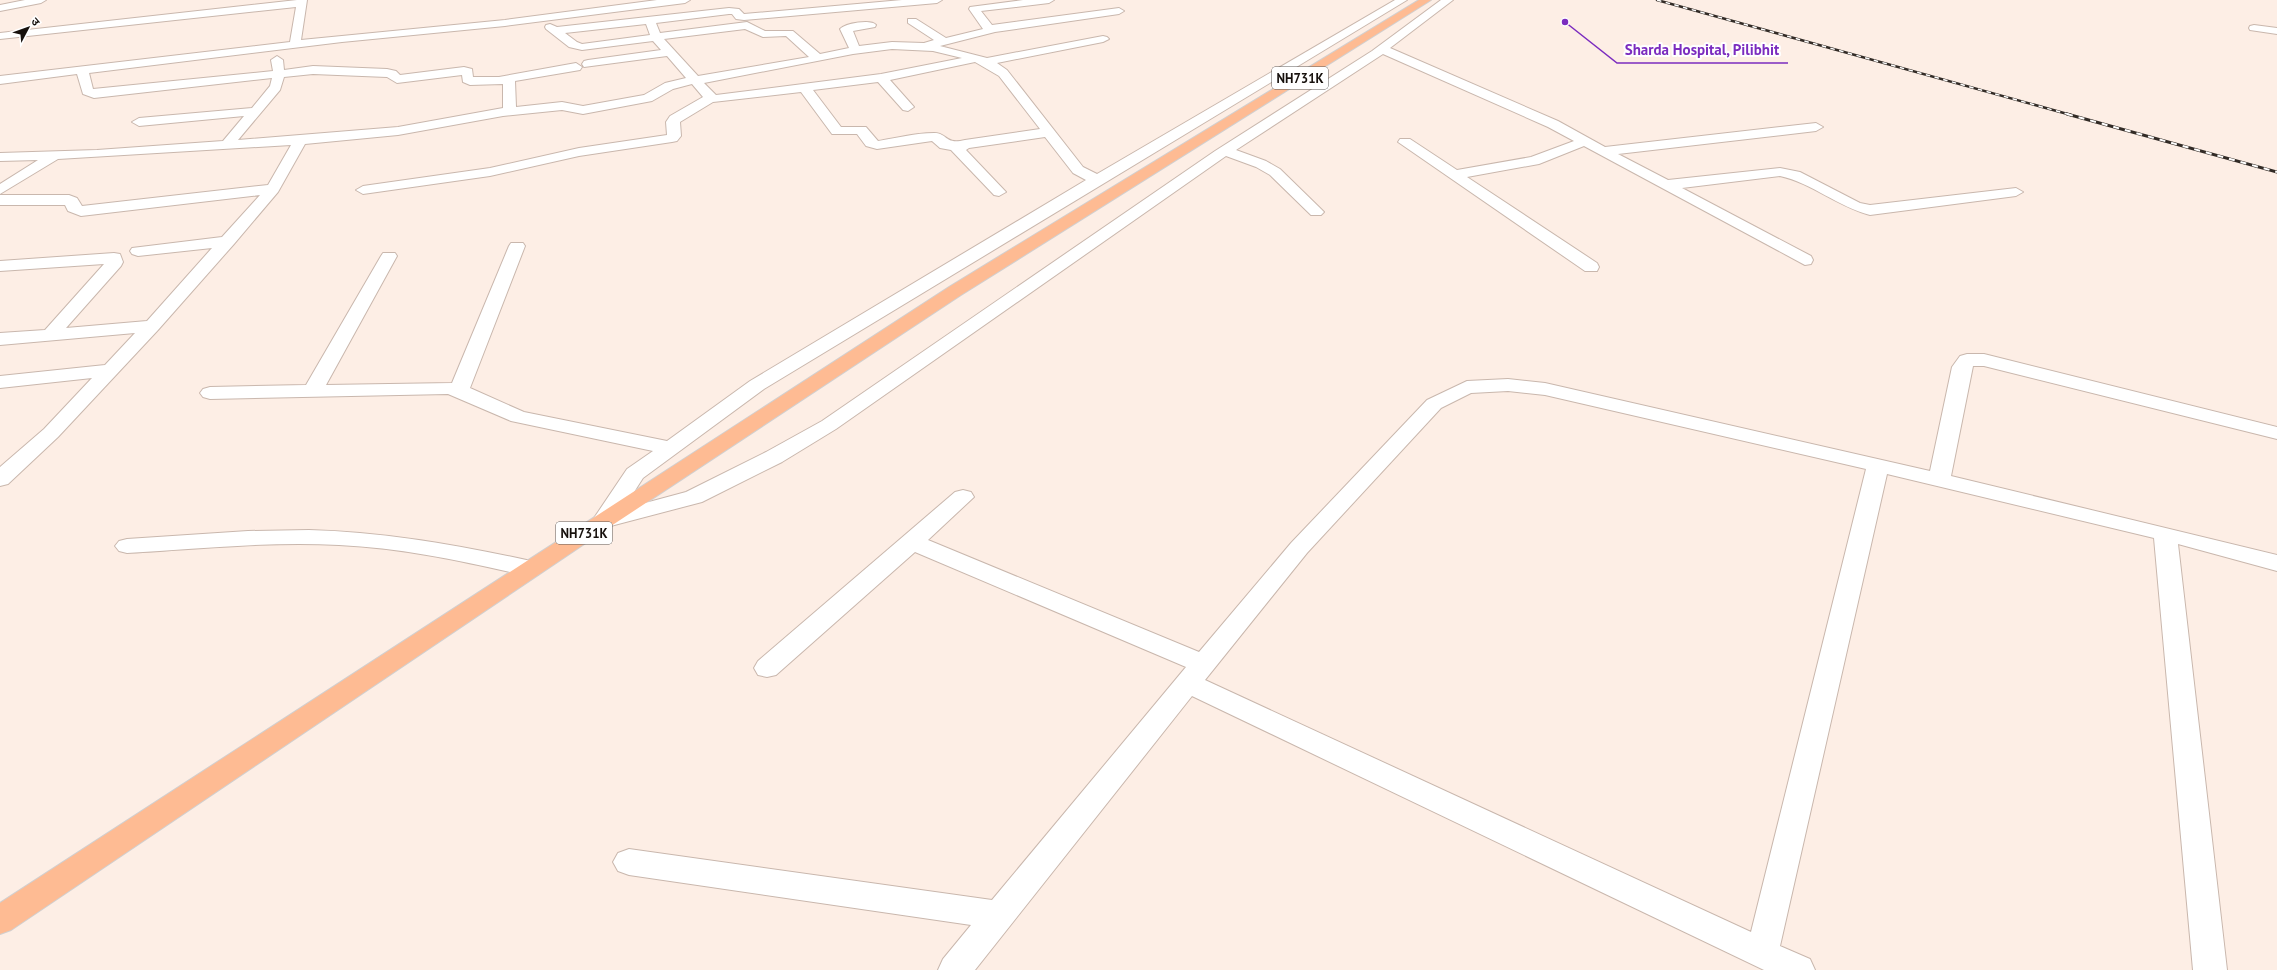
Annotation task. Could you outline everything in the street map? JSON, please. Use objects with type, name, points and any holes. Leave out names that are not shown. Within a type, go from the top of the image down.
[{"type":"highway","name":"NH731K","points":[[0,920],[531,568],[955,292],[1426,0]]},
{"type":"street","points":[[0,8],[41,0]]},
{"type":"street","points":[[0,80],[295,44],[539,19],[619,3],[681,0]]},
{"type":"street","points":[[830,0],[836,10]]},
{"type":"street","points":[[555,31],[729,11],[736,11],[740,17],[744,17],[938,0]]},
{"type":"street","points":[[990,29],[974,9],[1049,0]]},
{"type":"street","points":[[603,521],[635,474],[757,385],[1097,180],[1402,0]]},
{"type":"street","points":[[603,521],[694,497],[774,458],[829,425],[1225,151],[1382,49],[1448,0]]},
{"type":"street","points":[[0,36],[302,2],[295,44]]},
{"type":"street","points":[[928,46],[943,40],[987,32],[990,29],[1119,11]]},
{"type":"street","points":[[539,19],[573,45],[582,47],[747,25],[763,34],[789,33],[817,58]]},
{"type":"street","points":[[650,20],[656,37],[711,98]]},
{"type":"street","points":[[912,21],[943,40]]},
{"type":"street","points":[[855,49],[846,29],[871,25]]},
{"type":"street","points":[[2254,28],[2277,31]]},
{"type":"street","points":[[363,190],[490,172],[579,152],[672,138],[674,136],[673,122],[711,98],[722,99],[881,78],[1103,39]]},
{"type":"street","points":[[0,157],[300,141],[398,131],[510,111],[562,106],[583,110],[648,98],[669,86],[696,80],[817,58],[855,49],[900,44],[928,46],[982,60],[1003,73],[1082,173],[1097,180]]},
{"type":"street","points":[[227,145],[276,87],[279,73],[276,47]]},
{"type":"street","points":[[1382,49],[1535,116],[1604,151],[1805,260]]},
{"type":"street","points":[[82,70],[86,91],[94,94],[279,73],[340,70],[387,72],[392,74],[397,79],[464,71],[468,72],[466,79],[470,81],[503,79],[670,52]]},
{"type":"street","points":[[881,78],[908,107]]},
{"type":"street","points":[[503,79],[509,80],[510,111]]},
{"type":"street","points":[[804,87],[837,131],[861,130],[871,143],[877,146],[934,137],[945,145],[958,147],[965,144],[1049,132]]},
{"type":"street","points":[[139,122],[257,111]]},
{"type":"street","points":[[1604,151],[1816,127]]},
{"type":"street","points":[[0,479],[52,433],[152,326],[228,241],[273,189],[300,141]]},
{"type":"street","points":[[1455,175],[1534,161],[1585,141]]},
{"type":"street","points":[[1405,142],[1591,267]]},
{"type":"street","points":[[958,147],[956,148],[960,153],[999,192]]},
{"type":"street","points":[[1225,151],[1261,164],[1275,172],[1316,212]]},
{"type":"street","points":[[0,190],[55,155]]},
{"type":"street","points":[[1665,185],[1780,172],[1792,173],[1855,206],[1870,210],[2016,192]]},
{"type":"street","points":[[0,200],[69,200],[72,201],[73,208],[81,211],[273,189]]},
{"type":"street","points":[[138,251],[228,241]]},
{"type":"street","points":[[459,390],[517,246]]},
{"type":"street","points":[[314,389],[389,256]]},
{"type":"street","points":[[0,266],[114,258],[116,262],[49,336]]},
{"type":"street","points":[[0,338],[49,336],[152,326]]},
{"type":"street","points":[[1939,480],[1962,367],[1967,360],[1984,360],[2277,433]]},
{"type":"street","points":[[0,382],[111,370]]},
{"type":"street","points":[[955,970],[1195,673],[1299,548],[1434,404],[1467,387],[1508,385],[1545,389],[1878,465],[2165,534],[2277,563]]},
{"type":"street","points":[[210,393],[314,389],[448,388],[459,390],[518,418],[671,448]]},
{"type":"street","points":[[1762,953],[1878,465]]},
{"type":"street","points":[[767,668],[963,497]]},
{"type":"street","points":[[2165,534],[2210,970]]},
{"type":"street","points":[[127,546],[274,538],[369,540],[449,550],[531,568]]},
{"type":"street","points":[[912,542],[1195,673],[1798,970]]},
{"type":"street","points":[[629,862],[999,915]]},
{"type":"railway","points":[[1657,0],[2071,115]]},
{"type":"railway","points":[[2067,114],[2277,172]]},
{"type":"place","name":"Sharda Hospital, Pilibhit","points":[[1565,22]]}]
